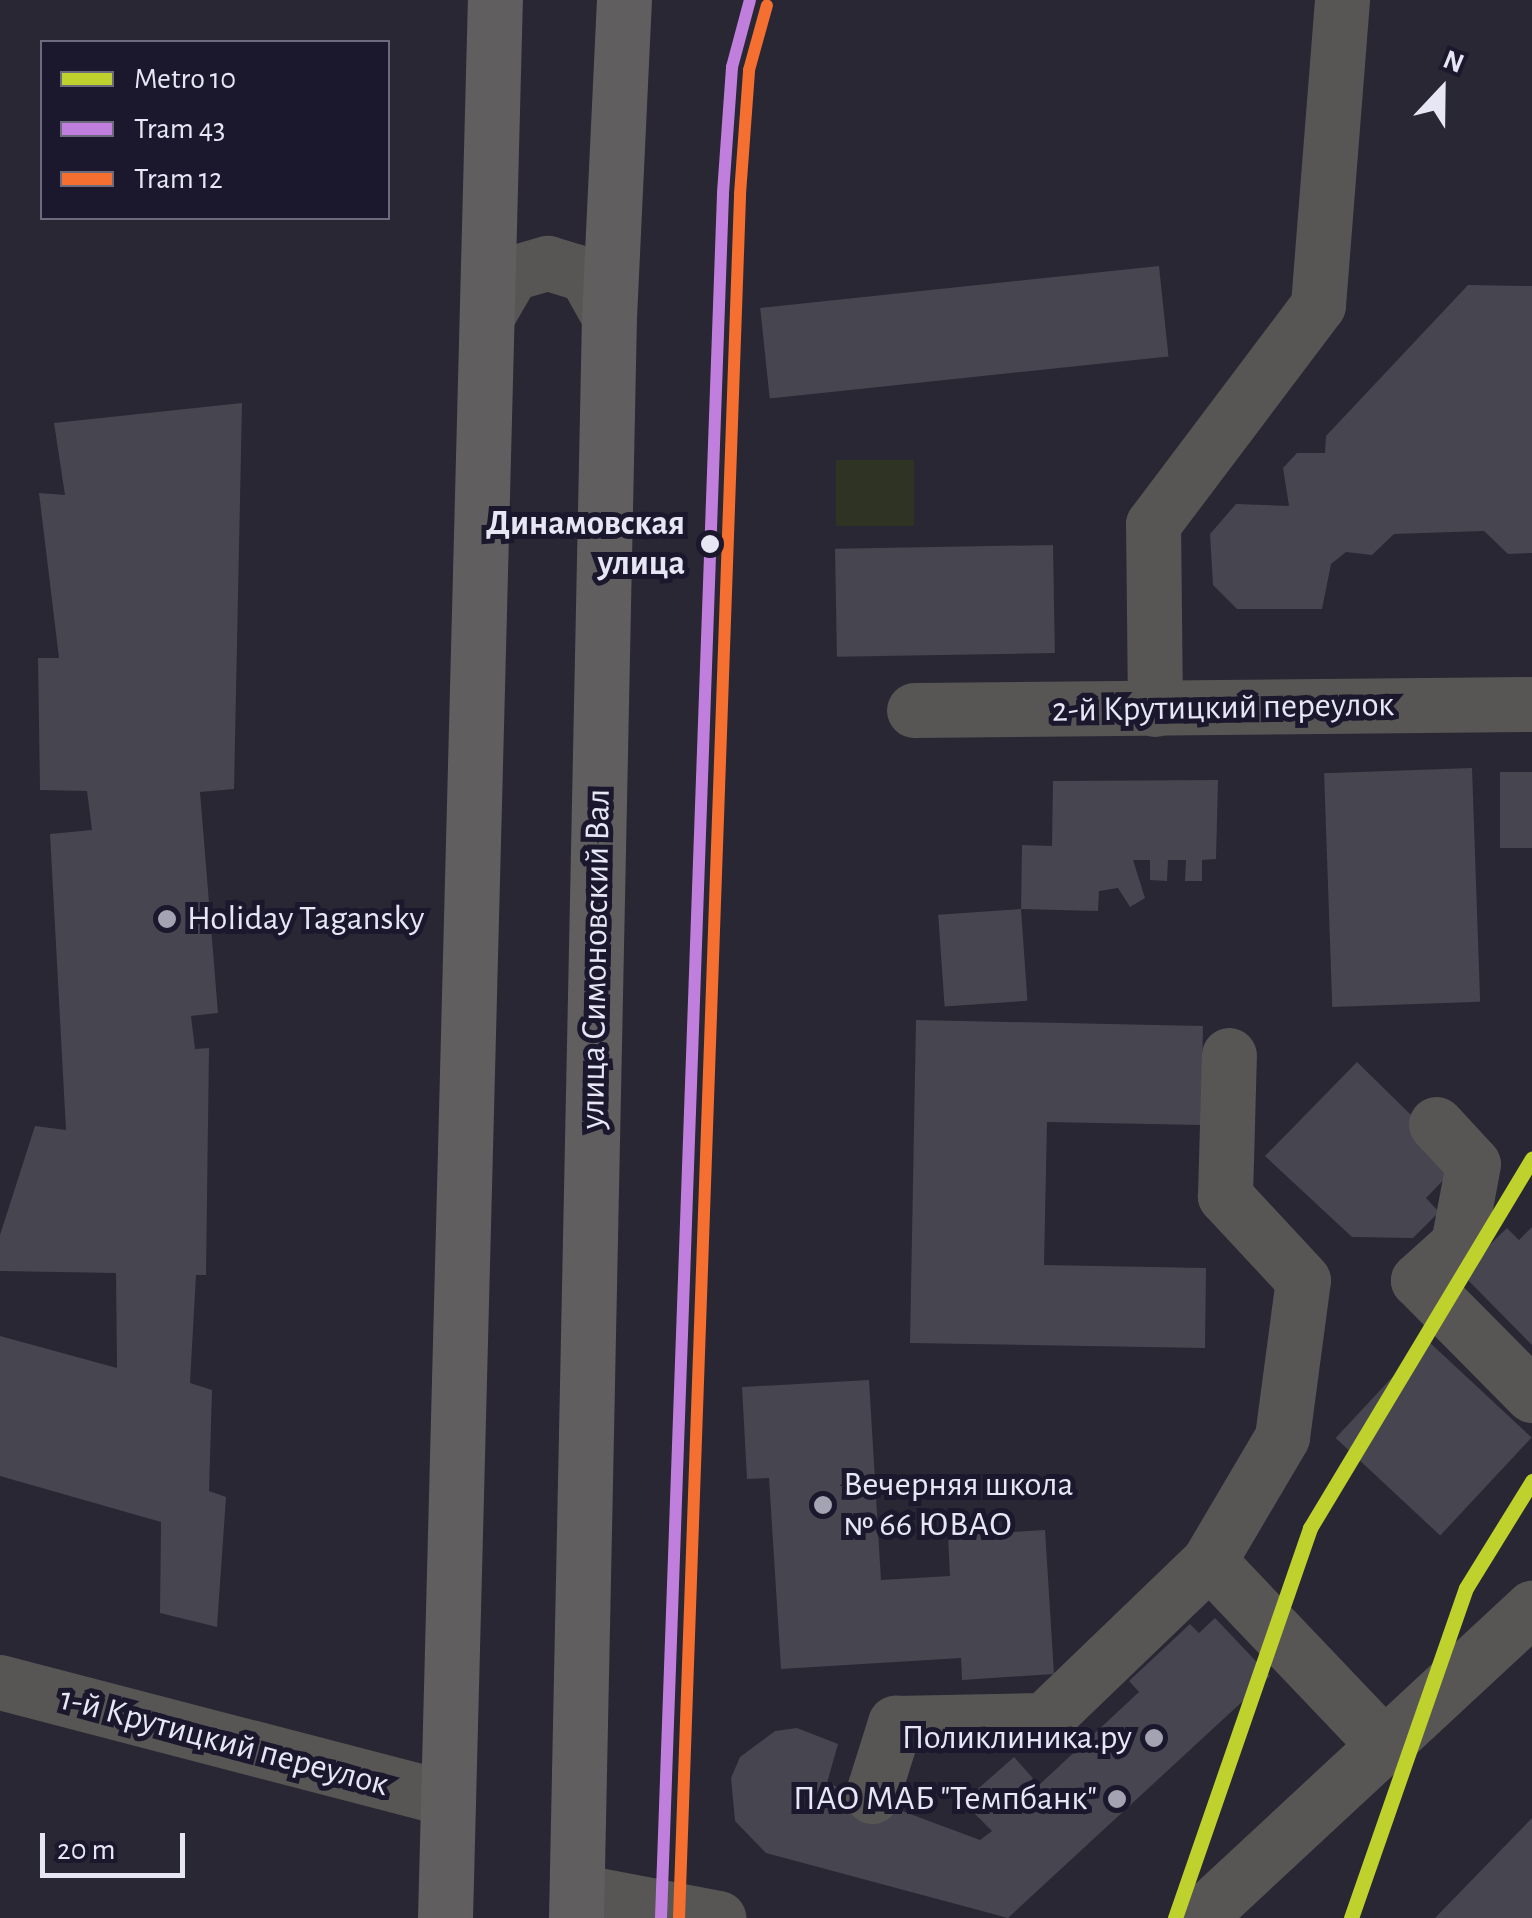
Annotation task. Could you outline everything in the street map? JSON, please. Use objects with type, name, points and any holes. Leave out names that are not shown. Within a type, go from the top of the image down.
[{"type":"main road","points":[[444,1918],[495,0]]},
{"type":"main road","name":"улица Симоновский Вал","points":[[576,1905],[608,317],[624,0]]},
{"type":"street","points":[[1155,709],[1153,524],[1318,305],[1342,0]]},
{"type":"street","points":[[486,316],[512,273],[548,263],[585,274],[608,317]]},
{"type":"street","name":"2-й Крутицкий переулок","points":[[914,710],[1532,704]]},
{"type":"street","points":[[872,1796],[895,1723],[1044,1720],[1209,1561],[1282,1437],[1303,1280],[1225,1196],[1229,1055]]},
{"type":"street","points":[[1436,1124],[1473,1164],[1458,1244],[1418,1280],[1532,1395]]},
{"type":"street","points":[[1209,1561],[1384,1744]]},
{"type":"street","points":[[1198,1918],[1532,1608]]},
{"type":"street","name":"1-й Крутицкий переулок","points":[[0,1682],[448,1799]]},
{"type":"street","points":[[576,1905],[718,1918]]},
{"type":"green space","points":[[836,460],[914,460],[914,526],[836,526]]},
{"type":"building","points":[[1159,266],[1169,357],[770,398],[760,308]]},
{"type":"building","points":[[1468,285],[1532,286],[1532,553],[1508,554],[1484,531],[1394,534],[1372,555],[1346,552],[1331,564],[1322,609],[1237,609],[1213,585],[1210,534],[1236,504],[1289,506],[1283,468],[1297,453],[1325,453],[1326,436]]},
{"type":"building","points":[[242,403],[234,789],[200,792],[218,1013],[191,1016],[195,1049],[209,1048],[206,1275],[196,1275],[190,1383],[212,1390],[209,1491],[226,1497],[217,1627],[160,1613],[161,1522],[0,1476],[0,1336],[117,1368],[116,1273],[0,1271],[0,1235],[35,1126],[66,1130],[50,834],[92,830],[87,791],[40,790],[38,658],[59,658],[39,493],[65,495],[54,423]]},
{"type":"building","points":[[1053,545],[1055,653],[837,657],[835,549]]},
{"type":"building","points":[[1472,768],[1480,1002],[1332,1007],[1324,773]]},
{"type":"building","points":[[1500,772],[1532,772],[1532,848],[1500,848]]},
{"type":"building","points":[[1218,780],[1216,859],[1202,860],[1202,881],[1185,881],[1186,860],[1168,860],[1167,881],[1150,880],[1150,860],[1133,860],[1145,898],[1130,907],[1118,888],[1099,891],[1098,911],[1021,909],[1022,845],[1052,846],[1053,781]]},
{"type":"building","points":[[1021,909],[1027,1001],[945,1007],[938,915]]},
{"type":"building","points":[[916,1020],[1203,1026],[1201,1125],[1047,1122],[1044,1265],[1206,1268],[1205,1348],[910,1343]]},
{"type":"building","points":[[1357,1062],[1460,1163],[1426,1198],[1439,1212],[1413,1238],[1352,1237],[1265,1156]]},
{"type":"building","points":[[1532,1227],[1532,1345],[1461,1273],[1507,1228],[1519,1240]]},
{"type":"building","points":[[1427,1340],[1532,1438],[1440,1536],[1336,1438]]},
{"type":"building","name":"Вечерняя школа № 66 ЮВАО","points":[[869,1380],[881,1580],[950,1576],[948,1536],[1045,1530],[1054,1674],[962,1680],[961,1658],[781,1669],[769,1478],[747,1479],[742,1387]]},
{"type":"building","points":[[1215,1618],[1270,1676],[1008,1918],[766,1853],[735,1821],[731,1778],[740,1757],[775,1731],[797,1728],[838,1744],[827,1783],[980,1840],[992,1831],[963,1802],[1014,1757],[1039,1785],[1139,1692],[1129,1681],[1190,1624],[1199,1633]]},
{"type":"building","points":[[1532,1818],[1532,1918],[1435,1918]]},
{"type":"metro line","name":"10","points":[[1175,1918],[1310,1528],[1532,1158]]},
{"type":"metro line","name":"10","points":[[1351,1918],[1466,1588],[1532,1481]]},
{"type":"tram line","name":"43","points":[[661,1918],[723,193],[732,67],[750,0]]},
{"type":"tram line","name":"12","points":[[679,1918],[740,194],[749,70],[767,5]]},
{"type":"place","name":"Динамовская улица","points":[[710,544]]},
{"type":"place","name":"Holiday Tagansky","points":[[167,919]]},
{"type":"place","name":"Вечерняя школа № 66 ЮВАО","points":[[823,1505]]},
{"type":"place","name":"Поликлиника.ру","points":[[1154,1738]]},
{"type":"place","name":"ПАО МАБ \"Темпбанк\"","points":[[1117,1799]]}]
